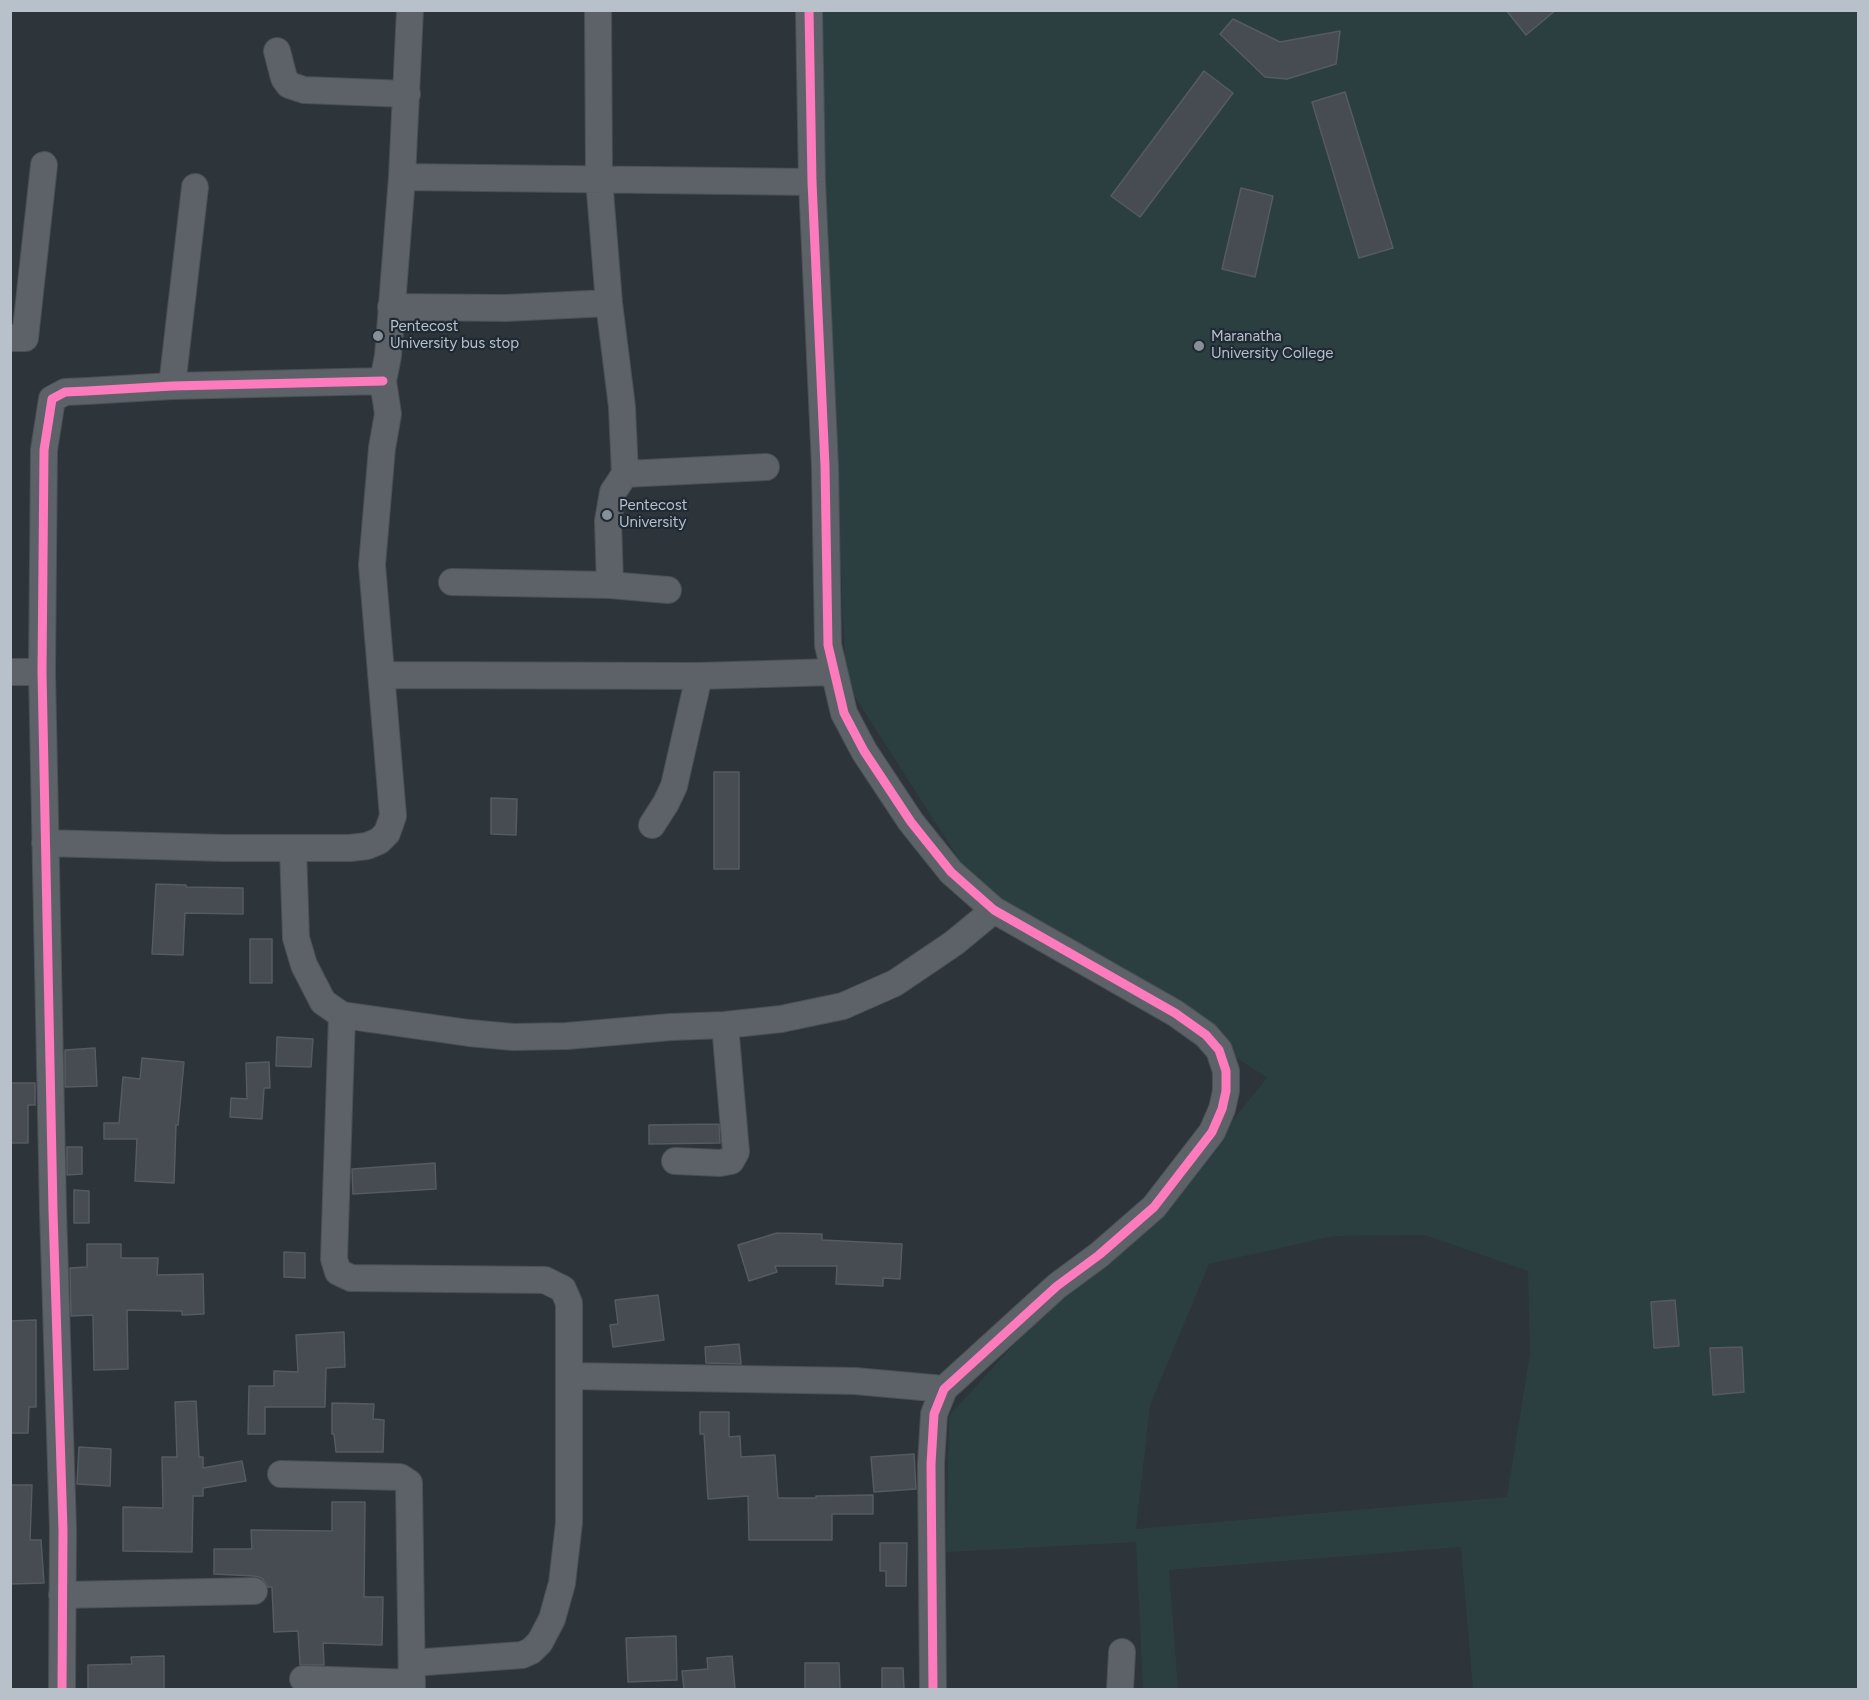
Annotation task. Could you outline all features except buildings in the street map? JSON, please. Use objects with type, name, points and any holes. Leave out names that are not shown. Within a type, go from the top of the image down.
[{"type":"street","points":[[45,843],[293,849],[350,848],[366,846],[379,841],[387,833],[393,816],[372,565],[387,414],[383,381],[388,356],[402,177],[410,10]]},
{"type":"street","points":[[598,10],[599,179],[609,303],[622,407],[625,474],[613,492],[608,521],[610,585]]},
{"type":"street","points":[[809,10],[812,182],[825,466],[828,645],[844,713],[864,751],[899,805],[951,872],[994,910],[1175,1013],[1206,1035],[1219,1050],[1226,1071],[1226,1091],[1222,1109],[1212,1132],[1154,1207],[1099,1255],[1057,1286],[944,1389],[934,1414],[931,1464],[933,1689]]},
{"type":"street","points":[[278,51],[284,78],[289,85],[304,90],[407,94]]},
{"type":"street","points":[[10,338],[25,338],[44,165]]},
{"type":"street","points":[[402,177],[812,182]]},
{"type":"street","points":[[172,386],[195,187]]},
{"type":"street","points":[[391,307],[506,308],[609,303]]},
{"type":"street","points":[[62,1689],[63,1530],[55,1308],[42,672],[44,450],[52,399],[65,392],[172,386],[383,381]]},
{"type":"street","points":[[625,474],[766,467]]},
{"type":"street","points":[[452,582],[610,585],[668,590]]},
{"type":"street","points":[[10,672],[42,672]]},
{"type":"street","points":[[381,675],[699,676],[833,672]]},
{"type":"street","points":[[651,825],[674,786],[699,676]]},
{"type":"street","points":[[293,849],[296,938],[304,965],[323,1002],[342,1015],[513,1037],[567,1036],[725,1025],[781,1019],[843,1006],[896,983],[954,944],[994,910]]},
{"type":"street","points":[[303,1679],[412,1679],[522,1655],[531,1651],[546,1632],[558,1601],[566,1560],[569,1512],[569,1303],[563,1289],[545,1280],[351,1278],[338,1272],[334,1259],[342,1015]]},
{"type":"street","points":[[675,1161],[720,1164],[731,1161],[736,1152],[725,1025]]},
{"type":"street","points":[[570,1376],[855,1381],[944,1389]]},
{"type":"street","points":[[281,1474],[400,1478],[410,1483],[412,1679]]},
{"type":"street","points":[[62,1595],[254,1591]]},
{"type":"street","points":[[1120,1689],[1122,1652]]},
{"type":"green space","points":[[816,11],[1858,11],[1858,1689],[1473,1689],[1461,1547],[1169,1570],[1178,1689],[1143,1689],[1136,1542],[946,1552],[949,1416],[1055,1299],[1152,1219],[1267,1078],[975,884],[846,683]],"holes":[[[1425,1235],[1528,1271],[1530,1354],[1507,1497],[1136,1529],[1150,1405],[1209,1264],[1334,1236]]]},
{"type":"cycle path","points":[[809,10],[812,182],[825,466],[828,645],[844,713],[864,751],[911,822],[951,872],[994,910],[1175,1013],[1206,1035],[1219,1050],[1226,1071],[1226,1091],[1222,1109],[1212,1132],[1154,1207],[1099,1255],[1057,1286],[944,1389],[934,1414],[931,1464],[933,1690]]},
{"type":"cycle path","points":[[62,1690],[63,1530],[53,1211],[42,672],[44,450],[52,399],[65,392],[172,386],[383,381]]},
{"type":"place","name":"Pentecost University bus stop","points":[[378,336]]},
{"type":"place","name":"Maranatha University College","points":[[1199,346]]},
{"type":"place","name":"Pentecost University","points":[[607,515]]}]
